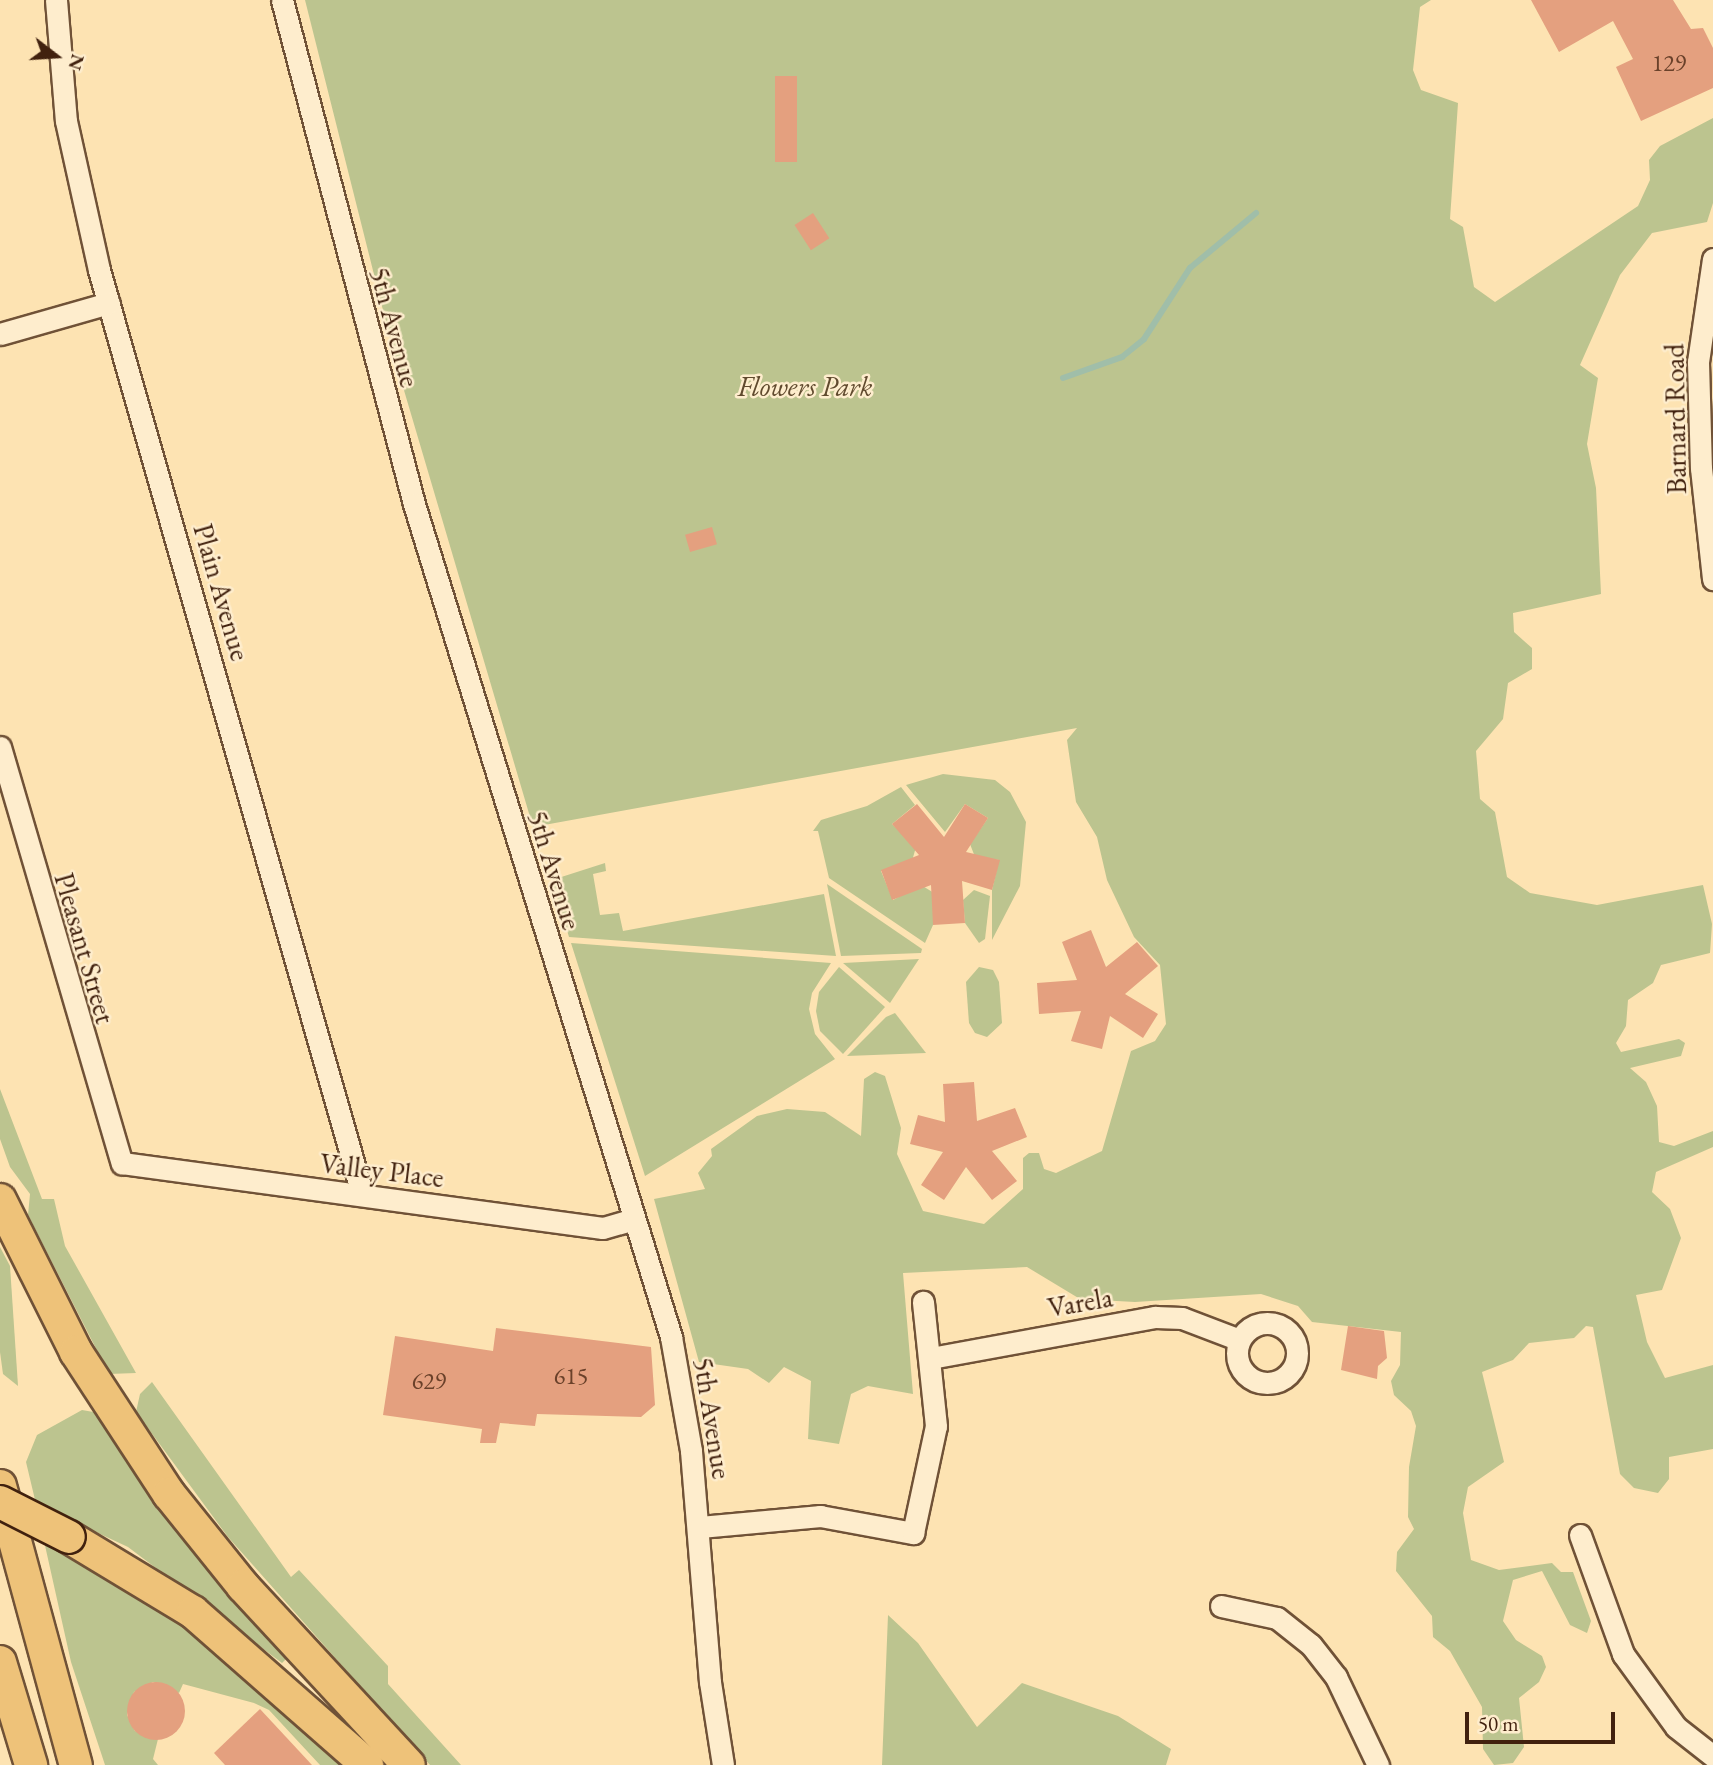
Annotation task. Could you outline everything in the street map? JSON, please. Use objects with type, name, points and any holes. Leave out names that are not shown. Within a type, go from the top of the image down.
[{"type":"highway","points":[[0,1200],[76,1352],[169,1494],[251,1595],[409,1765]]},
{"type":"highway","points":[[0,1486],[76,1765]]},
{"type":"highway","points":[[0,1502],[69,1537],[193,1612],[367,1765]]},
{"type":"highway","points":[[0,1662],[31,1765]]},
{"type":"street","name":"Plain Avenue","points":[[56,0],[66,121],[109,303],[362,1193]]},
{"type":"street","name":"5th Avenue","points":[[282,0],[418,516],[678,1367],[700,1527],[709,1669],[723,1765]]},
{"type":"street","name":"Barnard Road","points":[[1713,259],[1698,362],[1701,468],[1713,579]]},
{"type":"street","points":[[0,334],[109,303]]},
{"type":"street","name":"Pleasant Street","points":[[0,747],[122,1163]]},
{"type":"street","name":"Valley Place","points":[[122,1163],[362,1193],[603,1228],[634,1219]]},
{"type":"street","points":[[700,1527],[820,1516],[913,1533],[936,1426],[931,1358],[923,1302]]},
{"type":"street","name":"Varela","points":[[931,1358],[1155,1317],[1182,1318],[1237,1339]]},
{"type":"street","points":[[1580,1535],[1623,1654],[1676,1727],[1713,1756]]},
{"type":"street","points":[[1221,1606],[1277,1618],[1311,1646],[1336,1677],[1378,1765]]},
{"type":"green space","name":"Flowers Park","points":[[305,0],[1431,0],[1420,7],[1413,70],[1421,90],[1458,103],[1450,219],[1463,227],[1474,287],[1495,302],[1638,206],[1650,180],[1649,160],[1660,146],[1713,118],[1713,203],[1707,222],[1652,233],[1620,275],[1580,365],[1598,378],[1587,444],[1596,488],[1601,594],[1513,613],[1514,632],[1532,648],[1532,669],[1508,683],[1503,719],[1476,751],[1480,799],[1495,812],[1507,877],[1530,893],[1597,905],[1703,885],[1712,924],[1710,953],[1661,965],[1653,983],[1628,1000],[1626,1026],[1616,1043],[1621,1052],[1679,1039],[1685,1043],[1681,1056],[1630,1068],[1646,1082],[1657,1106],[1659,1142],[1674,1146],[1713,1131],[1713,1147],[1656,1172],[1652,1192],[1670,1209],[1681,1238],[1662,1290],[1636,1295],[1647,1342],[1665,1378],[1713,1365],[1713,1449],[1669,1457],[1669,1479],[1658,1493],[1634,1488],[1620,1474],[1593,1327],[1586,1326],[1574,1338],[1529,1343],[1513,1360],[1482,1372],[1504,1462],[1468,1487],[1463,1513],[1471,1560],[1499,1570],[1552,1563],[1561,1572],[1573,1572],[1591,1621],[1587,1633],[1570,1625],[1542,1571],[1513,1580],[1503,1621],[1516,1640],[1542,1656],[1546,1667],[1539,1682],[1519,1698],[1524,1747],[1513,1763],[1494,1765],[1483,1749],[1482,1707],[1450,1651],[1433,1637],[1432,1616],[1396,1571],[1397,1552],[1414,1529],[1408,1517],[1409,1467],[1416,1426],[1411,1411],[1394,1395],[1391,1381],[1400,1365],[1401,1332],[1312,1322],[1298,1306],[1261,1294],[1135,1302],[1080,1299],[1027,1267],[903,1273],[913,1394],[868,1386],[851,1394],[839,1444],[808,1439],[811,1381],[784,1367],[769,1383],[748,1369],[699,1362],[654,1199],[705,1189],[698,1173],[712,1156],[711,1149],[757,1116],[787,1109],[825,1112],[861,1136],[864,1079],[875,1072],[885,1076],[901,1128],[897,1154],[923,1211],[984,1224],[1023,1189],[1023,1158],[1029,1153],[1039,1153],[1044,1169],[1056,1173],[1102,1151],[1131,1051],[1155,1041],[1166,1024],[1160,965],[1134,937],[1107,880],[1097,837],[1076,802],[1067,740],[1077,728],[533,827],[398,370]]},
{"type":"green space","points":[[943,774],[995,780],[1010,792],[1026,822],[1020,886],[992,940],[992,890],[999,860],[975,857],[970,844],[988,818],[965,804],[945,832],[906,785]]},
{"type":"green space","points":[[901,787],[915,805],[892,824],[916,847],[912,861],[881,871],[893,900],[921,885],[934,893],[933,925],[925,943],[829,878],[818,831],[813,831],[821,820],[867,806]]},
{"type":"green space","points":[[605,863],[606,871],[593,874],[600,915],[619,913],[623,931],[824,894],[836,956],[569,937],[552,880]]},
{"type":"green space","points":[[827,884],[922,949],[921,953],[841,956]]},
{"type":"green space","points":[[974,890],[990,896],[985,939],[979,943],[965,923],[963,900]]},
{"type":"green space","points":[[571,943],[831,963],[812,993],[809,1009],[815,1034],[835,1059],[645,1176]]},
{"type":"green space","points":[[919,959],[890,1003],[843,963]]},
{"type":"green space","points":[[839,967],[885,1007],[843,1054],[820,1031],[816,1011],[819,992]]},
{"type":"green space","points":[[979,967],[993,970],[999,982],[1002,1023],[987,1037],[975,1033],[969,1023],[966,982]]},
{"type":"green space","points":[[895,1013],[926,1053],[847,1056],[886,1017]]},
{"type":"green space","points":[[0,1089],[42,1199],[54,1199],[65,1246],[136,1373],[109,1374],[28,1215],[30,1194],[10,1167],[0,1139]]},
{"type":"green space","points":[[0,1247],[10,1266],[18,1386],[3,1374],[0,1352]]},
{"type":"green space","points":[[152,1382],[291,1577],[299,1570],[388,1666],[388,1684],[461,1765],[430,1765],[228,1537],[136,1412],[140,1394]]},
{"type":"green space","points":[[82,1410],[99,1413],[292,1653],[282,1663],[128,1547],[36,1504],[26,1462],[37,1435]]},
{"type":"green space","points":[[44,1541],[155,1600],[349,1765],[320,1765],[269,1710],[254,1703],[183,1684],[179,1693],[153,1682],[134,1692],[127,1715],[135,1731],[158,1739],[153,1759],[158,1765],[105,1765],[71,1662]]},
{"type":"green space","points":[[888,1615],[918,1643],[977,1727],[1022,1683],[1118,1716],[1171,1749],[1166,1765],[882,1765]]},
{"type":"building","points":[[1531,0],[1673,0],[1691,29],[1703,28],[1713,48],[1713,88],[1641,121],[1616,67],[1633,59],[1613,21],[1559,52]]},
{"type":"building","points":[[775,76],[797,76],[797,162],[775,162]]},
{"type":"building","points":[[813,213],[829,238],[811,250],[795,225]]},
{"type":"building","points":[[712,527],[717,544],[690,552],[685,535]]},
{"type":"building","points":[[917,804],[944,837],[965,804],[988,818],[966,852],[1000,860],[992,890],[962,881],[965,923],[933,925],[931,885],[892,900],[881,870],[919,855],[892,824]]},
{"type":"building","points":[[1091,930],[1106,967],[1137,942],[1158,966],[1125,994],[1158,1014],[1143,1038],[1110,1016],[1102,1049],[1071,1041],[1081,1011],[1039,1014],[1037,983],[1077,980],[1062,942]]},
{"type":"building","points":[[974,1082],[977,1121],[1015,1108],[1027,1137],[992,1151],[1017,1181],[992,1200],[966,1167],[944,1200],[921,1185],[943,1152],[910,1144],[918,1115],[945,1122],[943,1084]]},
{"type":"building","points":[[1348,1326],[1384,1331],[1387,1358],[1378,1366],[1377,1379],[1341,1370]]},
{"type":"building","points":[[496,1328],[651,1347],[655,1405],[641,1417],[537,1414],[535,1426],[500,1423],[496,1443],[480,1443],[482,1429],[383,1415],[395,1336],[493,1351]]},
{"type":"building","points":[[150,1682],[162,1682],[177,1690],[185,1705],[185,1717],[177,1732],[162,1740],[150,1740],[135,1732],[127,1717],[127,1705],[135,1690]]},
{"type":"building","points":[[260,1709],[312,1765],[225,1765],[214,1753]]},
{"type":"waterway","points":[[1063,378],[1122,357],[1144,339],[1190,268],[1256,213]]}]
